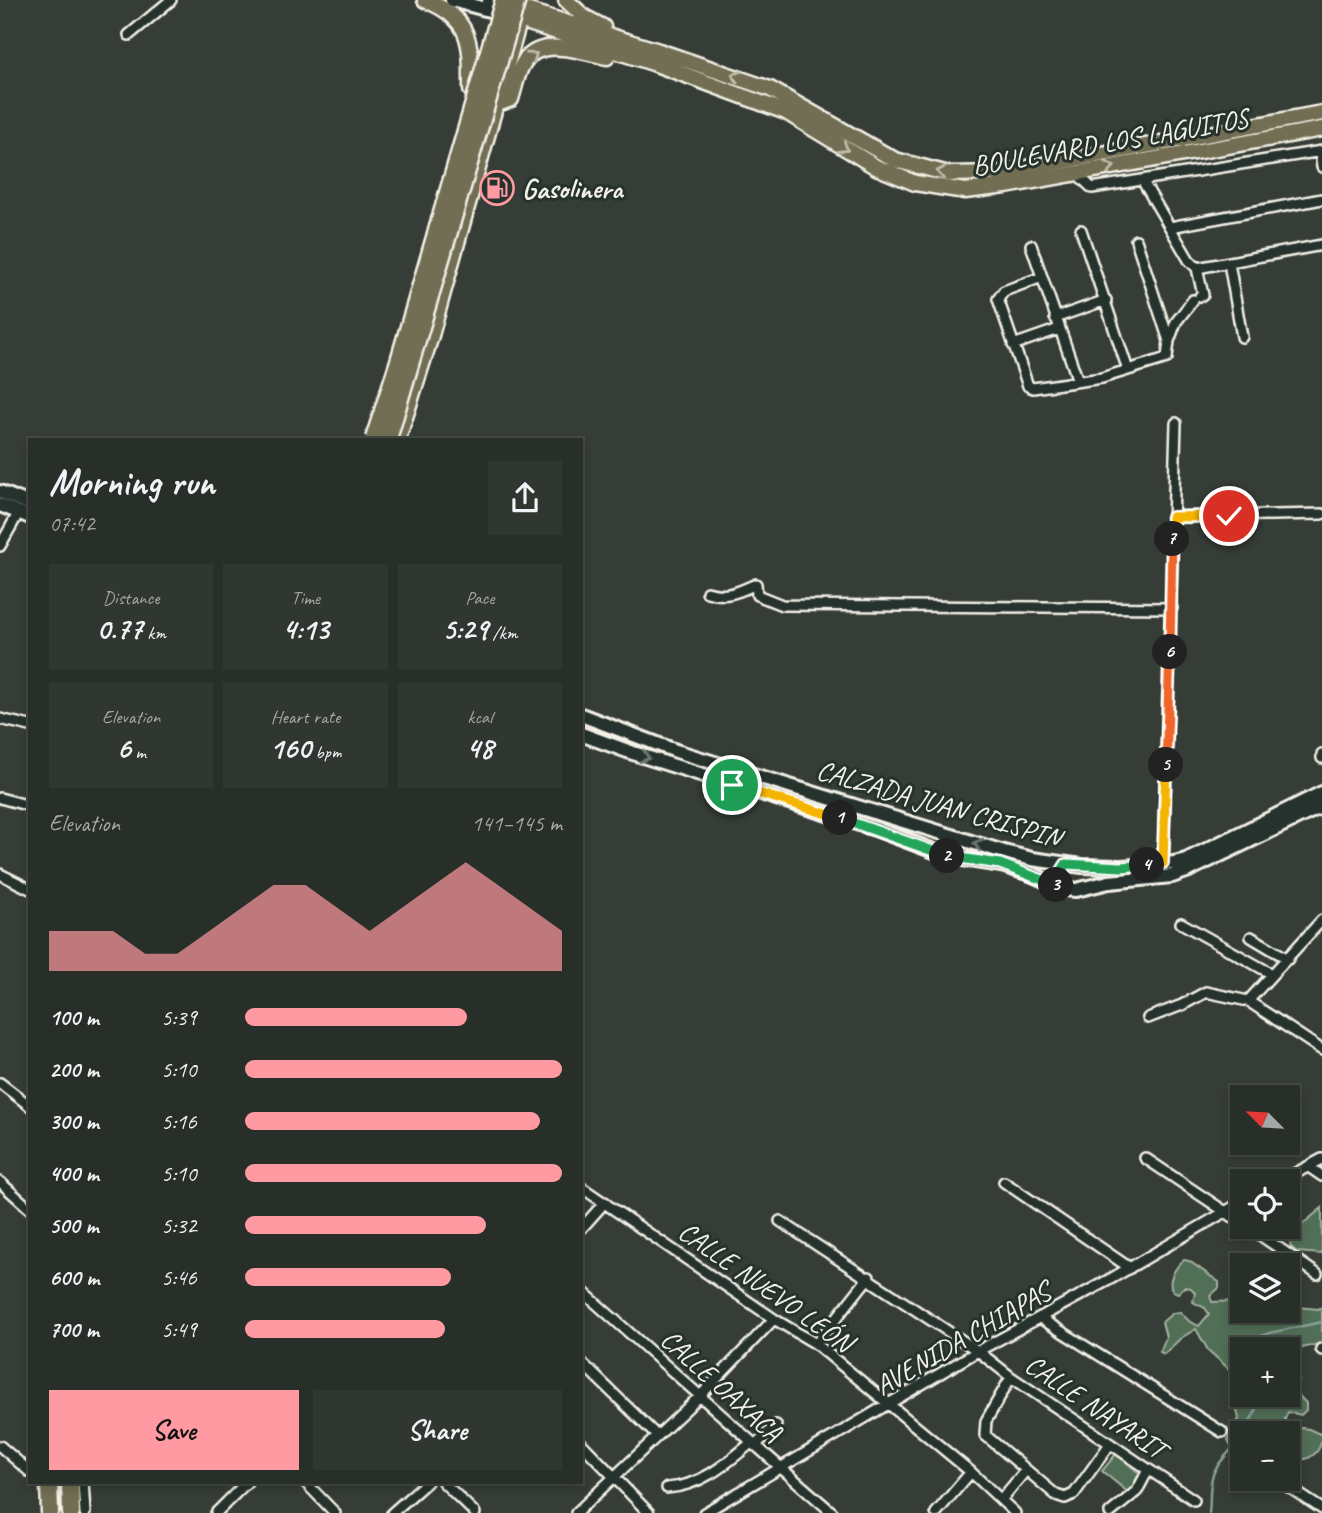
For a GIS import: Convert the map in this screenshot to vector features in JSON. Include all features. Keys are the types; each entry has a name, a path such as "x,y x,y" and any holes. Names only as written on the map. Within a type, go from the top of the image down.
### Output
{"highway":[{"path":"369,437 399,361 496,3"},
{"path":"388,438 521,7"},
{"path":"47,1484 50,1513"},
{"path":"71,1484 80,1511"}],"main road":[{"path":"425,0 436,4 455,18 467,34 470,46 471,89"},
{"path":"369,437 496,3 452,0"},
{"path":"495,105 511,99 524,60 542,49 558,47 646,65 656,57 584,17 566,0"},
{"name":"BOULEVARD LOS LAGUITOS","path":"496,3 521,7 656,57 786,112 876,167 915,184 965,191 1076,173 1322,113"},
{"path":"398,438 521,7"},
{"name":"BOULEVARD LOS LAGUITOS","path":"656,57 770,89 895,160 949,174 1000,173 1322,129"},
{"path":"0,492 28,503"},
{"path":"0,505 24,514"},
{"name":"CALZADA JUAN CRISPIN","path":"583,716 676,751 1004,852 1082,866 1121,867 1186,860 1322,793"},
{"name":"CALZADA JUAN CRISPIN","path":"583,735 659,762 878,830 950,858 1000,864 1076,890 1109,882 1172,876 1322,806"},
{"path":"1061,887 1059,875 1066,864"},
{"path":"1076,890 1085,879 1082,866"}],"street":[{"path":"130,35 171,0"},
{"path":"1076,173 1092,188 1321,151 1322,167"},
{"path":"1042,277 1004,290 999,295 1028,386 1033,388 1102,378 1167,358 1176,322 1198,297 1196,268 1142,180"},
{"path":"1170,227 1322,199"},
{"path":"1081,230 1128,370"},
{"path":"1136,240 1170,341"},
{"path":"1031,245 1077,381"},
{"path":"1196,268 1322,245"},
{"path":"1228,263 1242,337"},
{"path":"1055,318 1106,300"},
{"path":"1013,345 1059,329"},
{"path":"1163,863 1176,423"},
{"path":"0,546 24,514"},
{"path":"1172,517 1322,514"},
{"path":"707,592 730,595 756,584 757,595 782,605 1172,608"},
{"path":"0,719 28,726"},
{"path":"0,798 28,805"},
{"path":"0,874 28,887"},
{"path":"1248,1001 1322,920"},
{"path":"1181,923 1272,974"},
{"path":"1251,937 1288,959"},
{"path":"1148,1018 1206,992 1248,1001 1322,1050"},
{"path":"0,1083 28,1104"},
{"path":"1145,1158 1230,1215"},
{"path":"1300,1172 1322,1159"},
{"path":"1309,1167 1322,1176"},
{"path":"0,1182 28,1207"},
{"path":"1004,1182 1130,1268"},
{"name":"CALLE NUEVO LEÓN","path":"583,1188 774,1319 816,1344 971,1472 1015,1513"},
{"path":"583,1227 605,1202"},
{"name":"AVENIDA CHIAPAS","path":"708,1512 978,1351 1230,1210"},
{"name":"CALLE NAYARIT","path":"780,1222 978,1351 1011,1377 1194,1500"},
{"path":"1266,1239 1317,1274"},
{"path":"816,1344 869,1278"},
{"name":"CALLE OAXACA","path":"583,1292 833,1513"},
{"path":"1040,1318 1222,1432"},
{"path":"576,1513 701,1395 774,1319"},
{"path":"583,1364 656,1435"},
{"path":"1011,1377 986,1420 984,1430 988,1439 1056,1495 1070,1497 1077,1491 1110,1444"},
{"path":"667,1488 681,1487 712,1474 776,1425"},
{"path":"583,1445 649,1513"},
{"path":"0,1446 28,1470"},
{"path":"1001,1500 1026,1470"},
{"path":"1110,1513 1137,1491 1148,1470"},
{"path":"936,1513 971,1472"},
{"path":"80,1511 83,1484"},
{"path":"216,1513 245,1484"},
{"path":"307,1484 335,1513"},
{"path":"392,1513 425,1484"},
{"path":"445,1484 475,1513"},
{"path":"1294,1491 1322,1509"}],"green space":[{"path":"1322,1208 1322,1254 1297,1252 1290,1246 1291,1239 1300,1239 1300,1226"},
{"path":"1184,1260 1189,1261 1219,1282 1219,1288 1210,1296 1212,1302 1230,1301 1230,1323 1300,1323 1300,1307 1322,1307 1322,1343 1300,1348 1300,1337 1230,1337 1230,1370 1208,1350 1196,1329 1181,1338 1164,1354 1160,1352 1166,1337 1162,1322 1173,1313 1180,1312 1190,1322 1199,1326 1209,1314 1205,1308 1193,1302 1195,1293 1191,1288 1184,1287 1178,1293 1173,1291 1170,1283"},
{"path":"1300,1397 1306,1403 1306,1410 1301,1415 1288,1412 1285,1421 1237,1421 1236,1407 1300,1407"},
{"path":"1300,1428 1322,1435 1319,1449 1300,1460"},
{"path":"1116,1454 1143,1476 1129,1493 1102,1471"}],"waterway":[{"path":"1260,1337 1322,1322"},
{"path":"1250,1421 1256,1407"},
{"path":"1209,1513 1212,1477 1230,1451"}],"place":[{"name":"Gasolinera","path":"497,188"}],"route":[{"path":"732,785 878,830 950,858 1000,864 1061,887 1059,875 1066,864 1121,867 1163,863 1172,608 1172,517 1229,516"}]}
